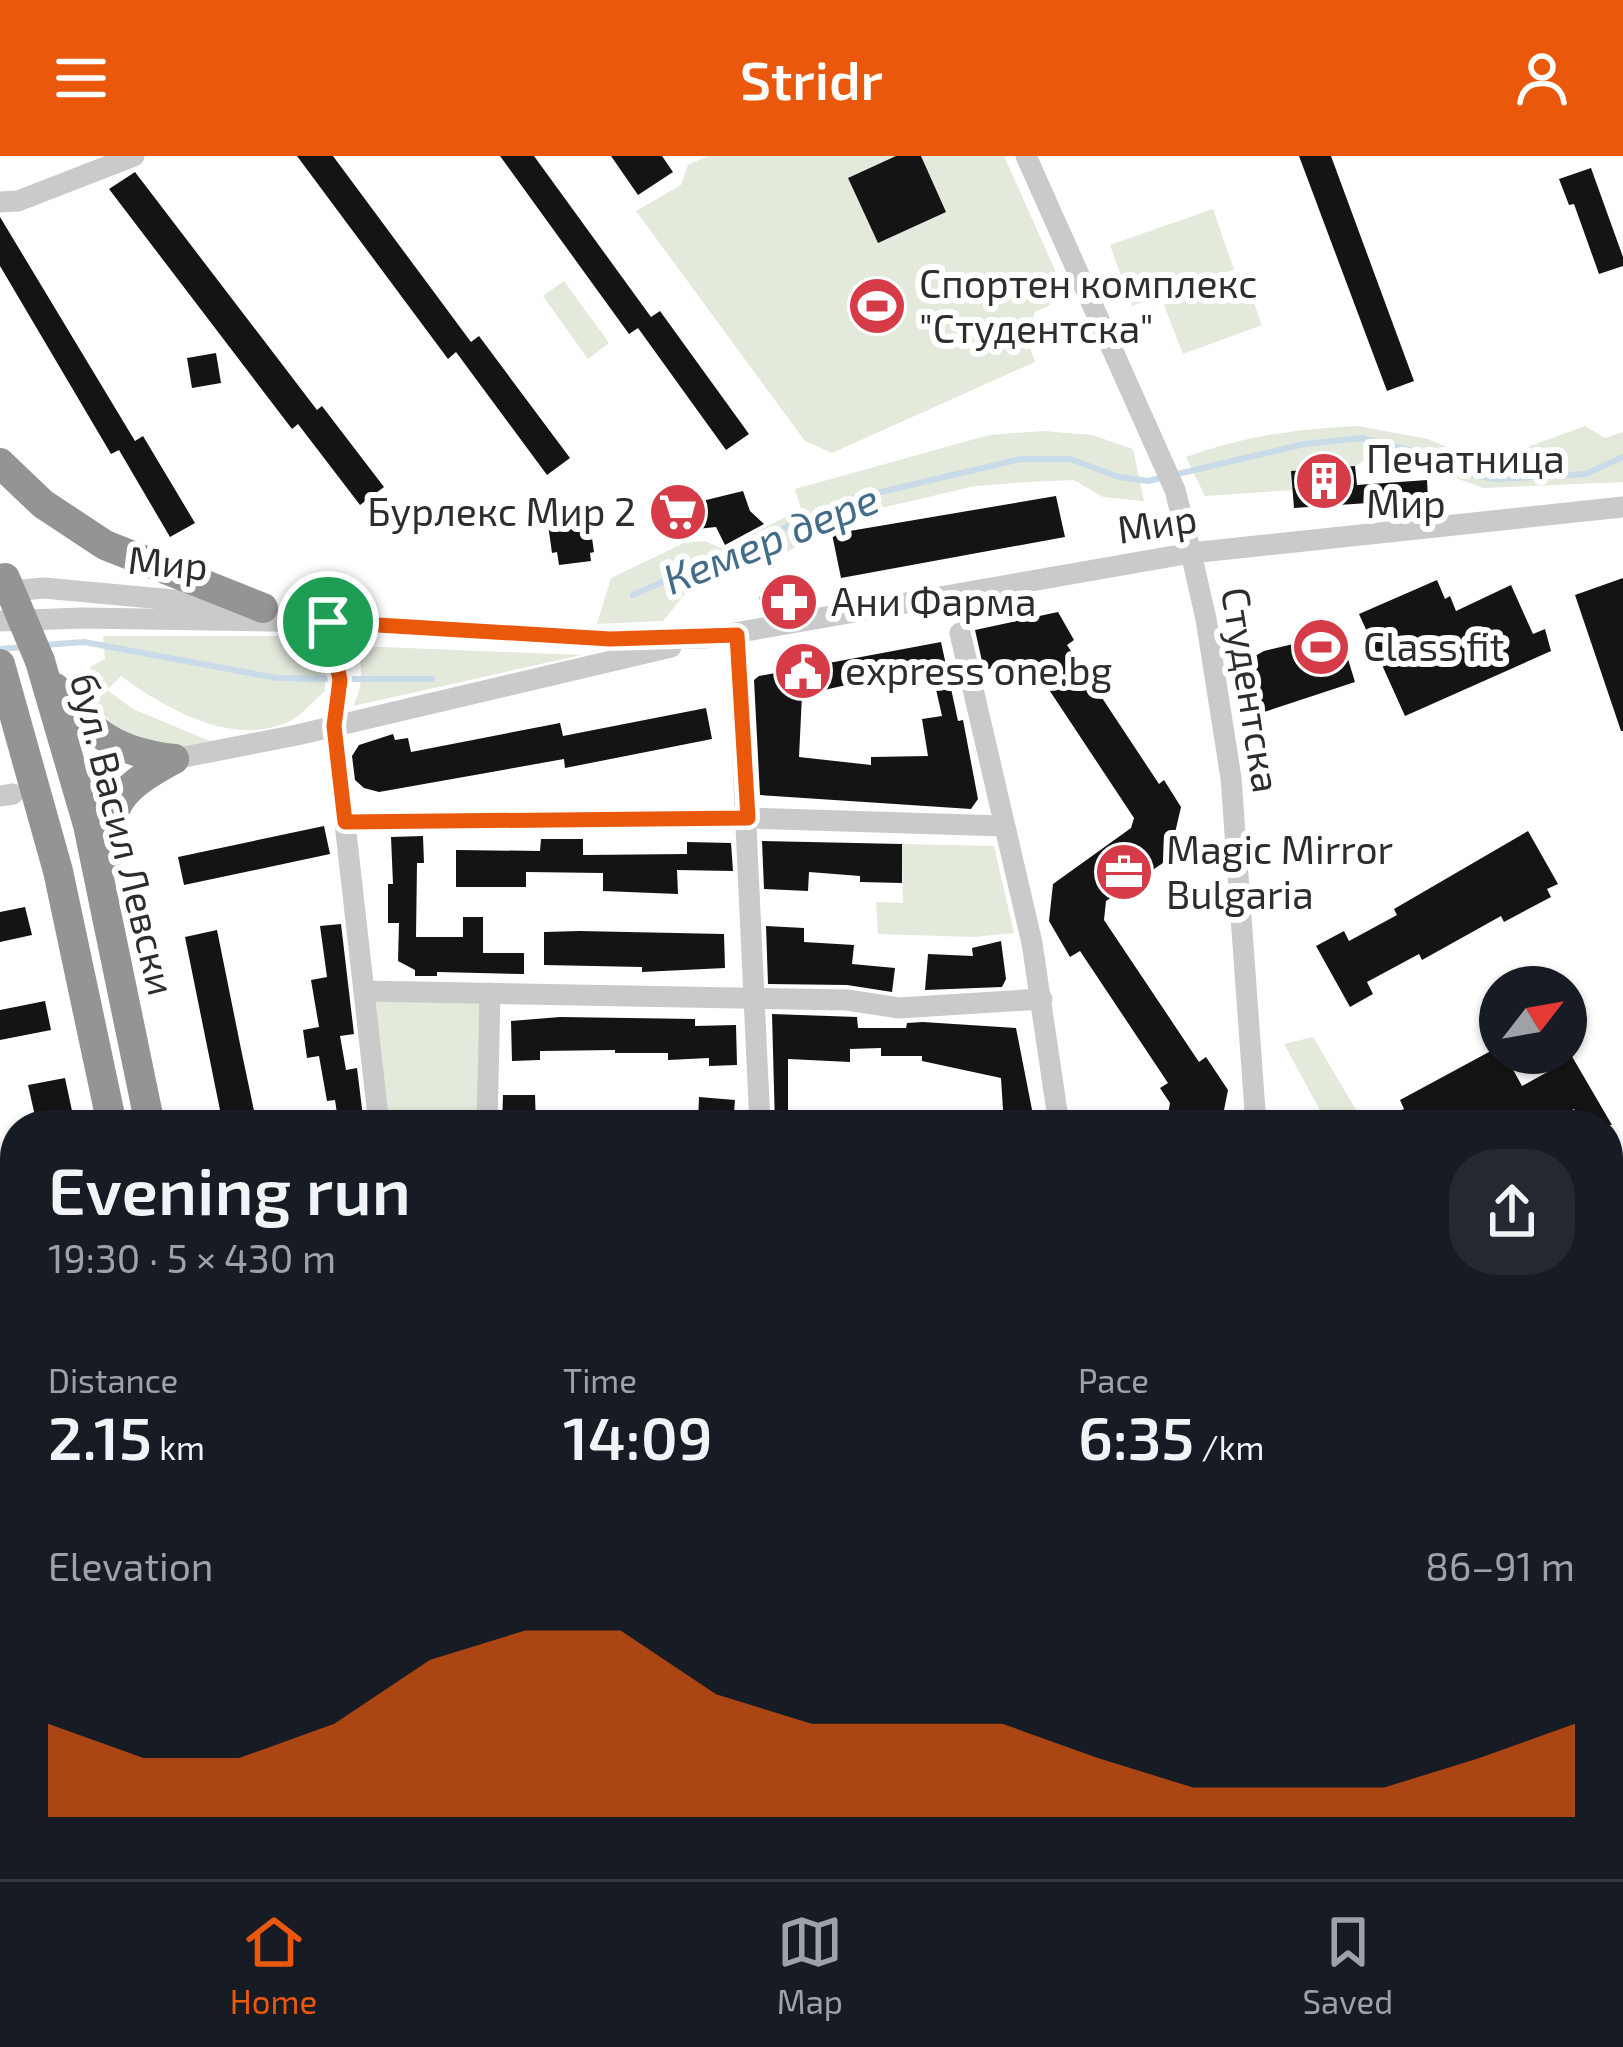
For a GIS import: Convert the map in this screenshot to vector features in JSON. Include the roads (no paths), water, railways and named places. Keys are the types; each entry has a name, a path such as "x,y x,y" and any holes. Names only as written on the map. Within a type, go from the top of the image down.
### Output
{"highway":[{"path":"0,463 44,504 105,545 263,608"},
{"name":"бул. Васил Левски","path":"2,579 43,669 84,809 147,1110"},
{"name":"бул. Васил Левски","path":"0,664 16,794 64,898 109,1110"},
{"path":"43,669 85,723 108,741 174,759"},
{"path":"105,910 107,834 117,802 132,783 174,759"}],"street":[{"path":"0,202 18,200 134,156"},
{"name":"Студентска","path":"1026,156 1175,490 1191,553 1232,778 1255,1110"},
{"name":"Мир","path":"0,621 328,622 610,639 706,638 1191,553 1623,506"},
{"name":"Мир","path":"2,579 44,588 263,608 328,622"},
{"path":"328,622 337,659 334,726 378,1110"},
{"path":"960,634 1042,999 1057,1110"},
{"path":"737,635 759,1110"},
{"name":"Мир","path":"174,759 706,638"},
{"path":"345,822 748,818 1004,826"},
{"path":"364,991 873,1001 899,1008 1042,999"},
{"path":"487,1110 490,993"}],"waterway":[{"name":"Кемер дере","path":"633,595 847,500 1021,459 1070,459 1119,477 1148,481 1304,444 1362,438 1437,457 1471,475 1497,479 1586,474 1623,457"},
{"name":"Кемер дере","path":"44,645 84,642 277,678 333,679"},
{"name":"Кемер дере","path":"0,649 24,647"},
{"name":"Кемер дере","path":"346,679 432,679"}],"place":[{"name":"Спортен комплекс \"Студентска\"","path":"877,306"},
{"name":"Печатница Мир","path":"1324,481"},
{"name":"Бурлекс Мир 2","path":"678,512"},
{"name":"Ани Фарма","path":"789,602"},
{"name":"Class fit","path":"1321,647"},
{"name":"express one.bg","path":"803,671"},
{"name":"Magic Mirror Bulgaria","path":"1124,872"}]}
